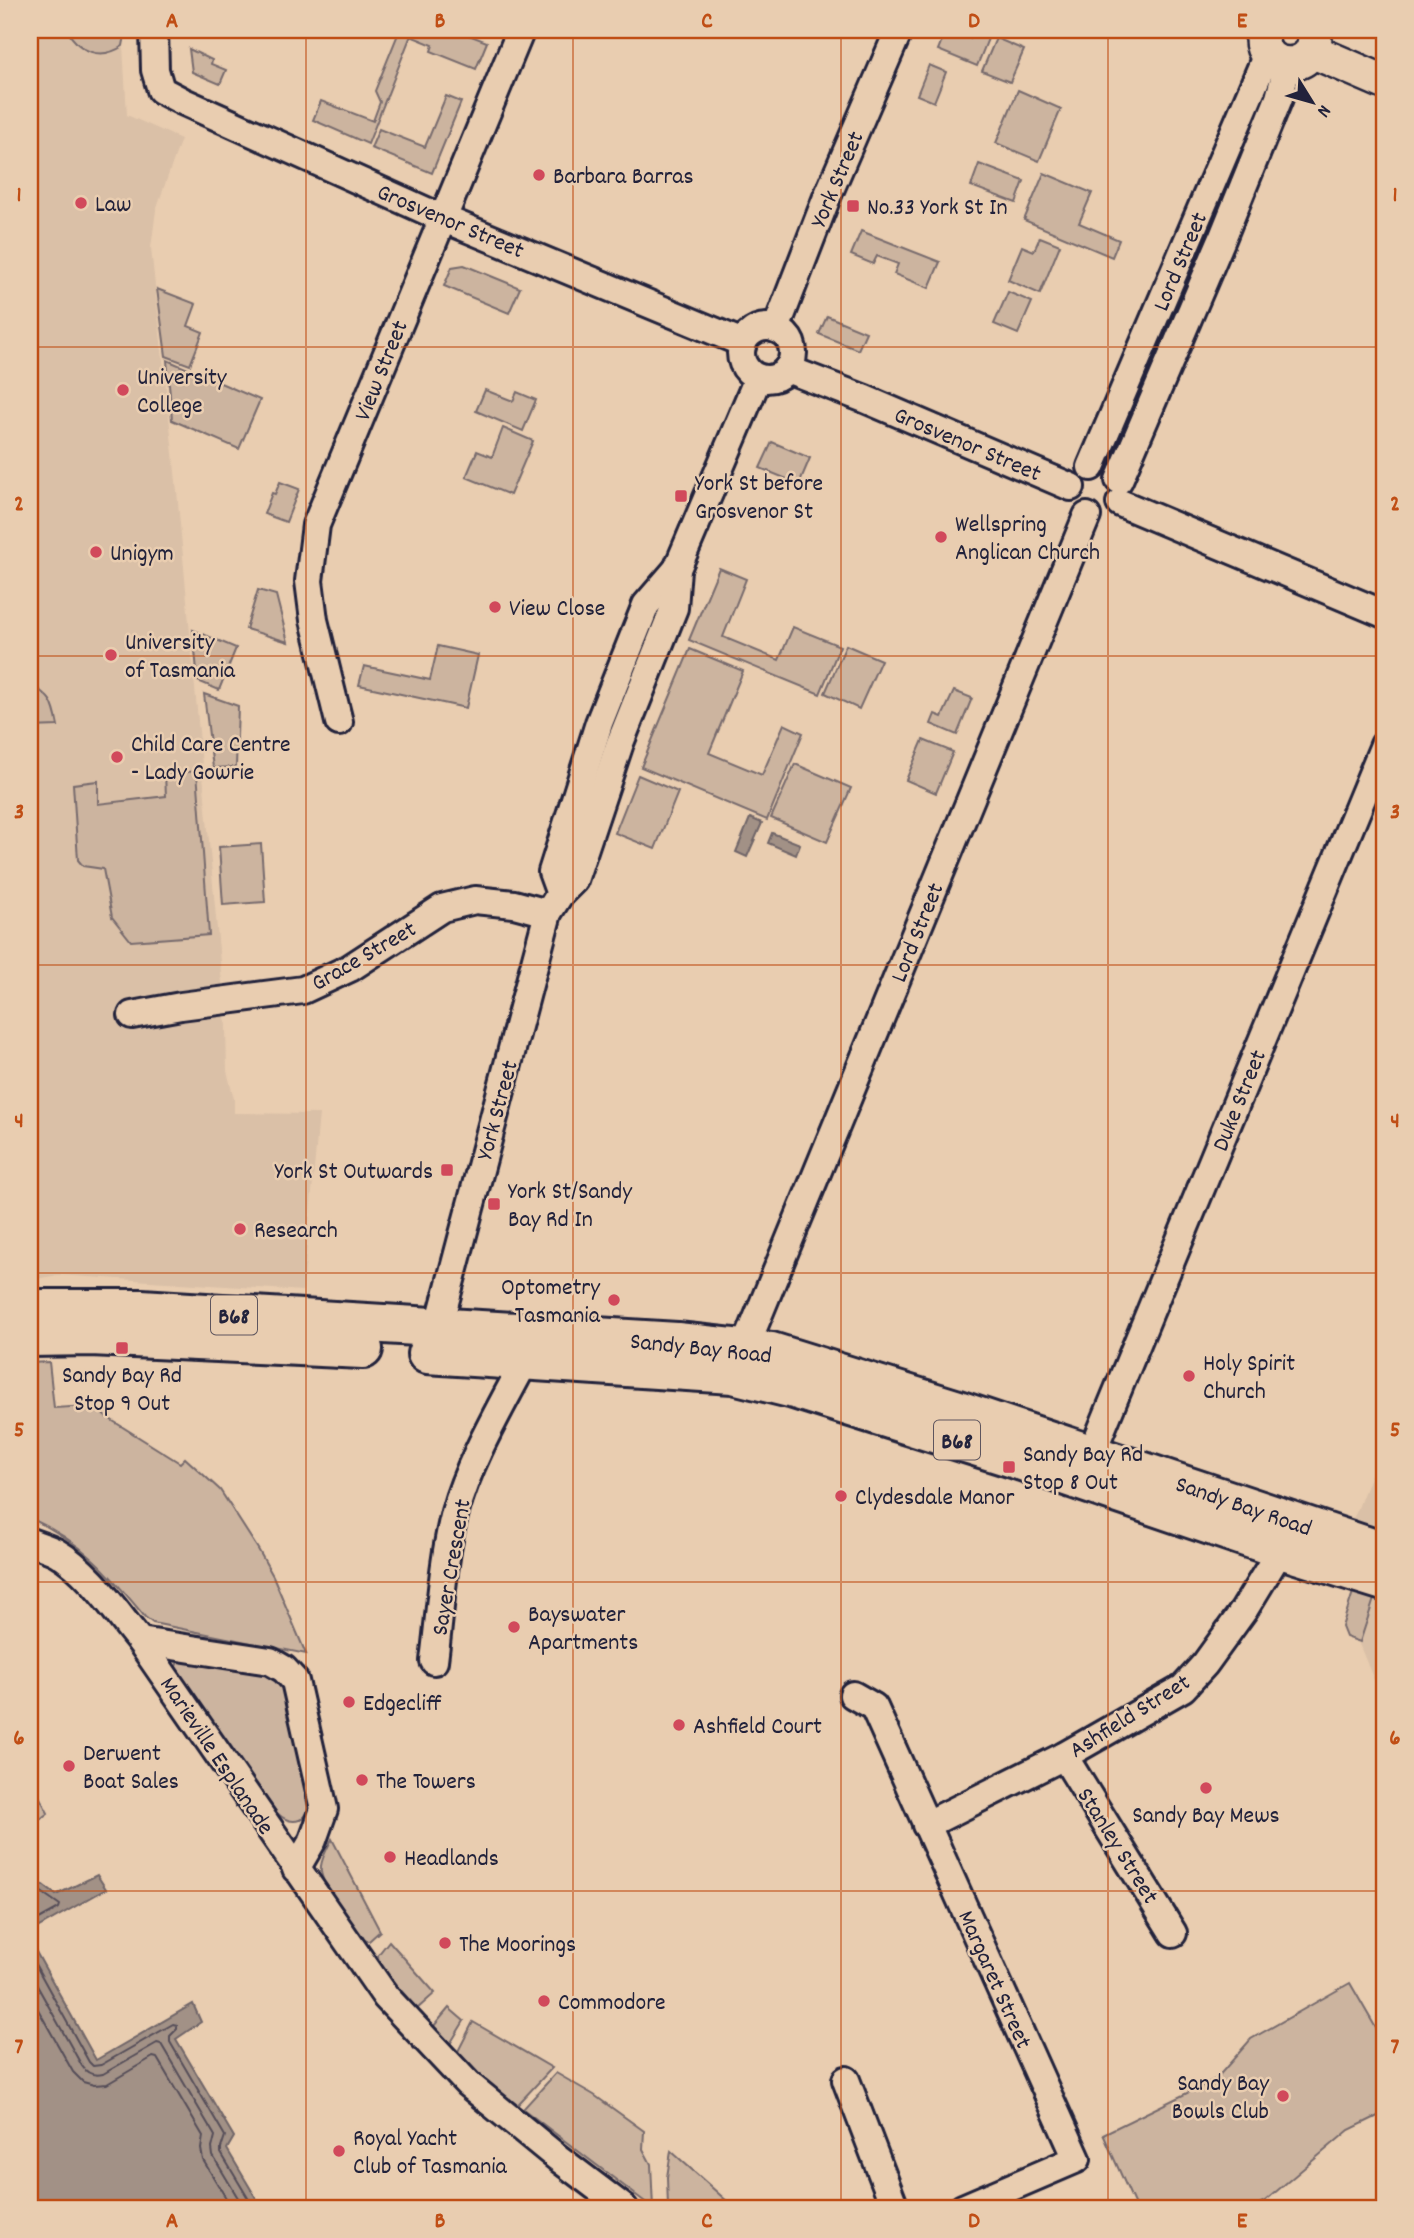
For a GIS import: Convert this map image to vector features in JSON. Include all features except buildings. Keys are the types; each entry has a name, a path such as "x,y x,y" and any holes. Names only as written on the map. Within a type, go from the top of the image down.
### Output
{"main road":[{"name":"Sandy Bay Road","path":"30,1309 141,1309 436,1342 525,1361 739,1361"},
{"name":"Sandy Bay Road","path":"30,1337 91,1336 356,1348 436,1342 677,1342 739,1361 794,1388 1086,1468 1342,1553 1384,1581"},
{"name":"Sandy Bay Road","path":"1342,1553 1384,1552"}],"street":[{"name":"Grosvenor Street","path":"154,30 155,70 162,90 182,101 442,218 743,344"},
{"name":"View Street","path":"339,722 314,620 309,581 316,525 521,30"},
{"name":"York Street","path":"776,329 827,197 899,30"},
{"path":"1289,46 1384,82"},
{"name":"Lord Street","path":"1091,467 1194,227 1289,46"},
{"name":"Lord Street","path":"1119,491 1279,98 1289,46"},
{"path":"1194,227 1222,239"},
{"path":"1170,281 1199,293"},
{"path":"760,328 776,329 783,333 792,346 791,362 787,369 774,378 758,378 745,368 741,352 743,344 747,337 760,328"},
{"name":"Grosvenor Street","path":"787,369 877,404 1071,487"},
{"name":"York Street","path":"436,1342 554,903 552,872 599,723 646,605 677,569 758,378"},
{"path":"1119,491 1116,510 1103,517 1087,516 1076,508 1071,495 1071,487 1078,475 1091,467 1107,469 1119,491 1384,614"},
{"name":"Lord Street","path":"739,1361 1087,516"},
{"name":"Duke Street","path":"1086,1468 1384,745"},
{"name":"Grace Street","path":"132,1015 303,990 351,968 442,908 475,900 514,904 554,903"},
{"name":"Sayer Crescent","path":"434,1661 444,1573 455,1512 473,1466 525,1361"},
{"name":"Ashfield Street","path":"926,1825 1064,1756 1183,1688 1205,1664 1244,1610 1286,1536"},
{"name":"Marieville Esplanade","path":"30,1542 56,1552 70,1563 95,1586 140,1641 386,1997 468,2084 624,2208"},
{"name":"Marieville Esplanade","path":"140,1641 270,1661 284,1669 295,1681 324,1809 313,1840 296,1869"},
{"name":"Margaret Street","path":"853,1695 874,1707 1077,2159 963,2208"},
{"name":"Stanley Street","path":"1064,1756 1173,1933"},
{"path":"846,2080 895,2208"}],"shaded area":[{"name":"University of Tasmania","path":"30,30 126,30 123,46 127,115 181,139 156,210 151,248 177,491 226,1027 227,1071 234,1099 234,1113 319,1114 303,1291 58,1275 30,1280"},
{"path":"67,30 126,30 123,46 114,51 98,53 84,49"},
{"path":"388,30 413,30 368,144 313,120 321,101 373,121 380,102 375,91 398,34"},
{"path":"416,30 456,30 487,42 476,69 431,51 433,45 413,37"},
{"path":"946,30 970,38 974,30 989,36 977,66 938,50"},
{"path":"996,38 1024,50 1010,82 982,71"},
{"path":"189,49 212,60 211,64 226,70 220,84 192,72"},
{"path":"929,65 946,72 934,102 917,95"},
{"path":"1018,90 1061,109 1039,161 996,143"},
{"path":"446,96 461,102 432,173 371,148 379,129 425,147"},
{"path":"979,164 1024,181 1016,203 971,186"},
{"path":"1044,173 1092,193 1079,223 1119,240 1112,257 1024,220"},
{"path":"861,231 940,262 929,288 894,274 898,264 877,256 873,264 851,255"},
{"path":"1040,237 1060,245 1040,294 1008,280 1022,246 1034,251"},
{"path":"464,265 520,288 509,313 444,286 452,267"},
{"path":"157,289 196,304 188,326 203,332 190,365 166,356"},
{"path":"1008,292 1032,302 1018,334 994,324"},
{"path":"827,316 866,332 858,350 819,334"},
{"path":"167,360 260,400 239,449 172,420"},
{"path":"485,390 513,401 517,392 536,400 523,431 476,411"},
{"path":"503,428 533,441 510,495 466,477 477,451 492,457"},
{"path":"772,442 810,458 799,484 760,468"},
{"path":"280,482 299,489 286,522 264,514 272,493 275,494"},
{"path":"719,568 746,579 723,637 779,660 793,627 840,646 820,694 689,640"},
{"path":"258,590 276,595 288,642 246,629"},
{"path":"193,630 236,648 219,690 198,681"},
{"path":"846,645 881,660 859,709 825,693"},
{"path":"438,646 478,655 466,708 359,685 364,666 430,680"},
{"path":"690,649 743,671 709,753 762,775 784,724 803,733 767,820 641,767"},
{"path":"30,683 50,700 58,726 30,727"},
{"path":"954,691 972,698 957,735 931,724 935,714 942,717"},
{"path":"204,694 238,706 236,767 213,768"},
{"path":"923,740 953,752 936,793 906,780"},
{"path":"795,764 851,788 827,842 771,818"},
{"path":"197,771 209,935 131,941 112,917 103,869 83,866 78,860 73,784 98,781 98,804 166,796 165,774"},
{"path":"638,775 678,792 655,849 615,833"},
{"path":"261,844 265,902 223,905 219,847"},
{"path":"49,1362 54,1408 89,1406 180,1463 185,1458 220,1490 273,1576 306,1654 153,1623 107,1572 80,1548 30,1518 30,1363"},
{"path":"1384,1441 1384,1704 1359,1644 1375,1596 1342,1538 1356,1513"},
{"path":"1353,1592 1374,1599 1360,1642 1346,1637 1342,1627"},
{"path":"179,1660 269,1674 283,1685 310,1798 310,1806 304,1817 295,1821 283,1818 277,1813 177,1673"},
{"path":"30,1779 48,1813 30,1827"},
{"path":"332,1839 380,1931 369,1941 361,1940 324,1883 321,1866"},
{"path":"389,1941 435,1993 417,2009 379,1965 378,1955"},
{"name":"Sandy Bay Bowls Club","path":"1350,1983 1384,2042 1384,2113 1349,2130 1265,2201 1251,2208 1136,2208 1103,2134 1216,2079 1251,2039"},
{"path":"449,2008 464,2021 450,2044 433,2027"},
{"path":"473,2022 552,2068 507,2116 451,2065"},
{"path":"556,2073 594,2095 644,2131 643,2149 651,2164 653,2208 523,2109"},
{"path":"671,2151 733,2208 668,2208 667,2177"}],"water":[{"path":"750,818 762,823 747,857 736,852"},
{"path":"772,833 800,844 796,855 768,843"},
{"path":"30,1875 56,1895 97,1875 106,1889 30,1932"},
{"path":"30,1941 96,2060 193,2004 201,2022 176,2039 234,2137 227,2149 262,2208 30,2208"}],"place":[{"name":"Barbara Barras","path":"539,175"},
{"name":"Law","path":"81,203"},
{"name":"No.33 York St In","path":"853,206"},
{"name":"University College","path":"123,390"},
{"name":"York St before Grosvenor St","path":"681,496"},
{"name":"Wellspring Anglican Church","path":"941,537"},
{"name":"Unigym","path":"96,552"},
{"name":"View Close","path":"495,607"},
{"name":"University of Tasmania","path":"111,655"},
{"name":"Child Care Centre - Lady Gowrie","path":"117,757"},
{"name":"York St Outwards","path":"447,1170"},
{"name":"York St/Sandy Bay Rd In","path":"494,1204"},
{"name":"Research","path":"240,1229"},
{"name":"Optometry Tasmania","path":"614,1300"},
{"name":"Sandy Bay Rd Stop 9 Out","path":"122,1348"},
{"name":"Holy Spirit Church","path":"1189,1376"},
{"name":"Sandy Bay Rd Stop 8 Out","path":"1009,1467"},
{"name":"Clydesdale Manor","path":"841,1496"},
{"name":"Bayswater Apartments","path":"514,1627"},
{"name":"Edgecliff","path":"349,1702"},
{"name":"Ashfield Court","path":"679,1725"},
{"name":"Derwent Boat Sales","path":"69,1766"},
{"name":"The Towers","path":"362,1780"},
{"name":"Sandy Bay Mews","path":"1206,1788"},
{"name":"Headlands","path":"390,1857"},
{"name":"The Moorings","path":"445,1943"},
{"name":"Commodore","path":"544,2001"},
{"name":"Sandy Bay Bowls Club","path":"1283,2096"},
{"name":"Royal Yacht Club of Tasmania","path":"339,2151"}]}
